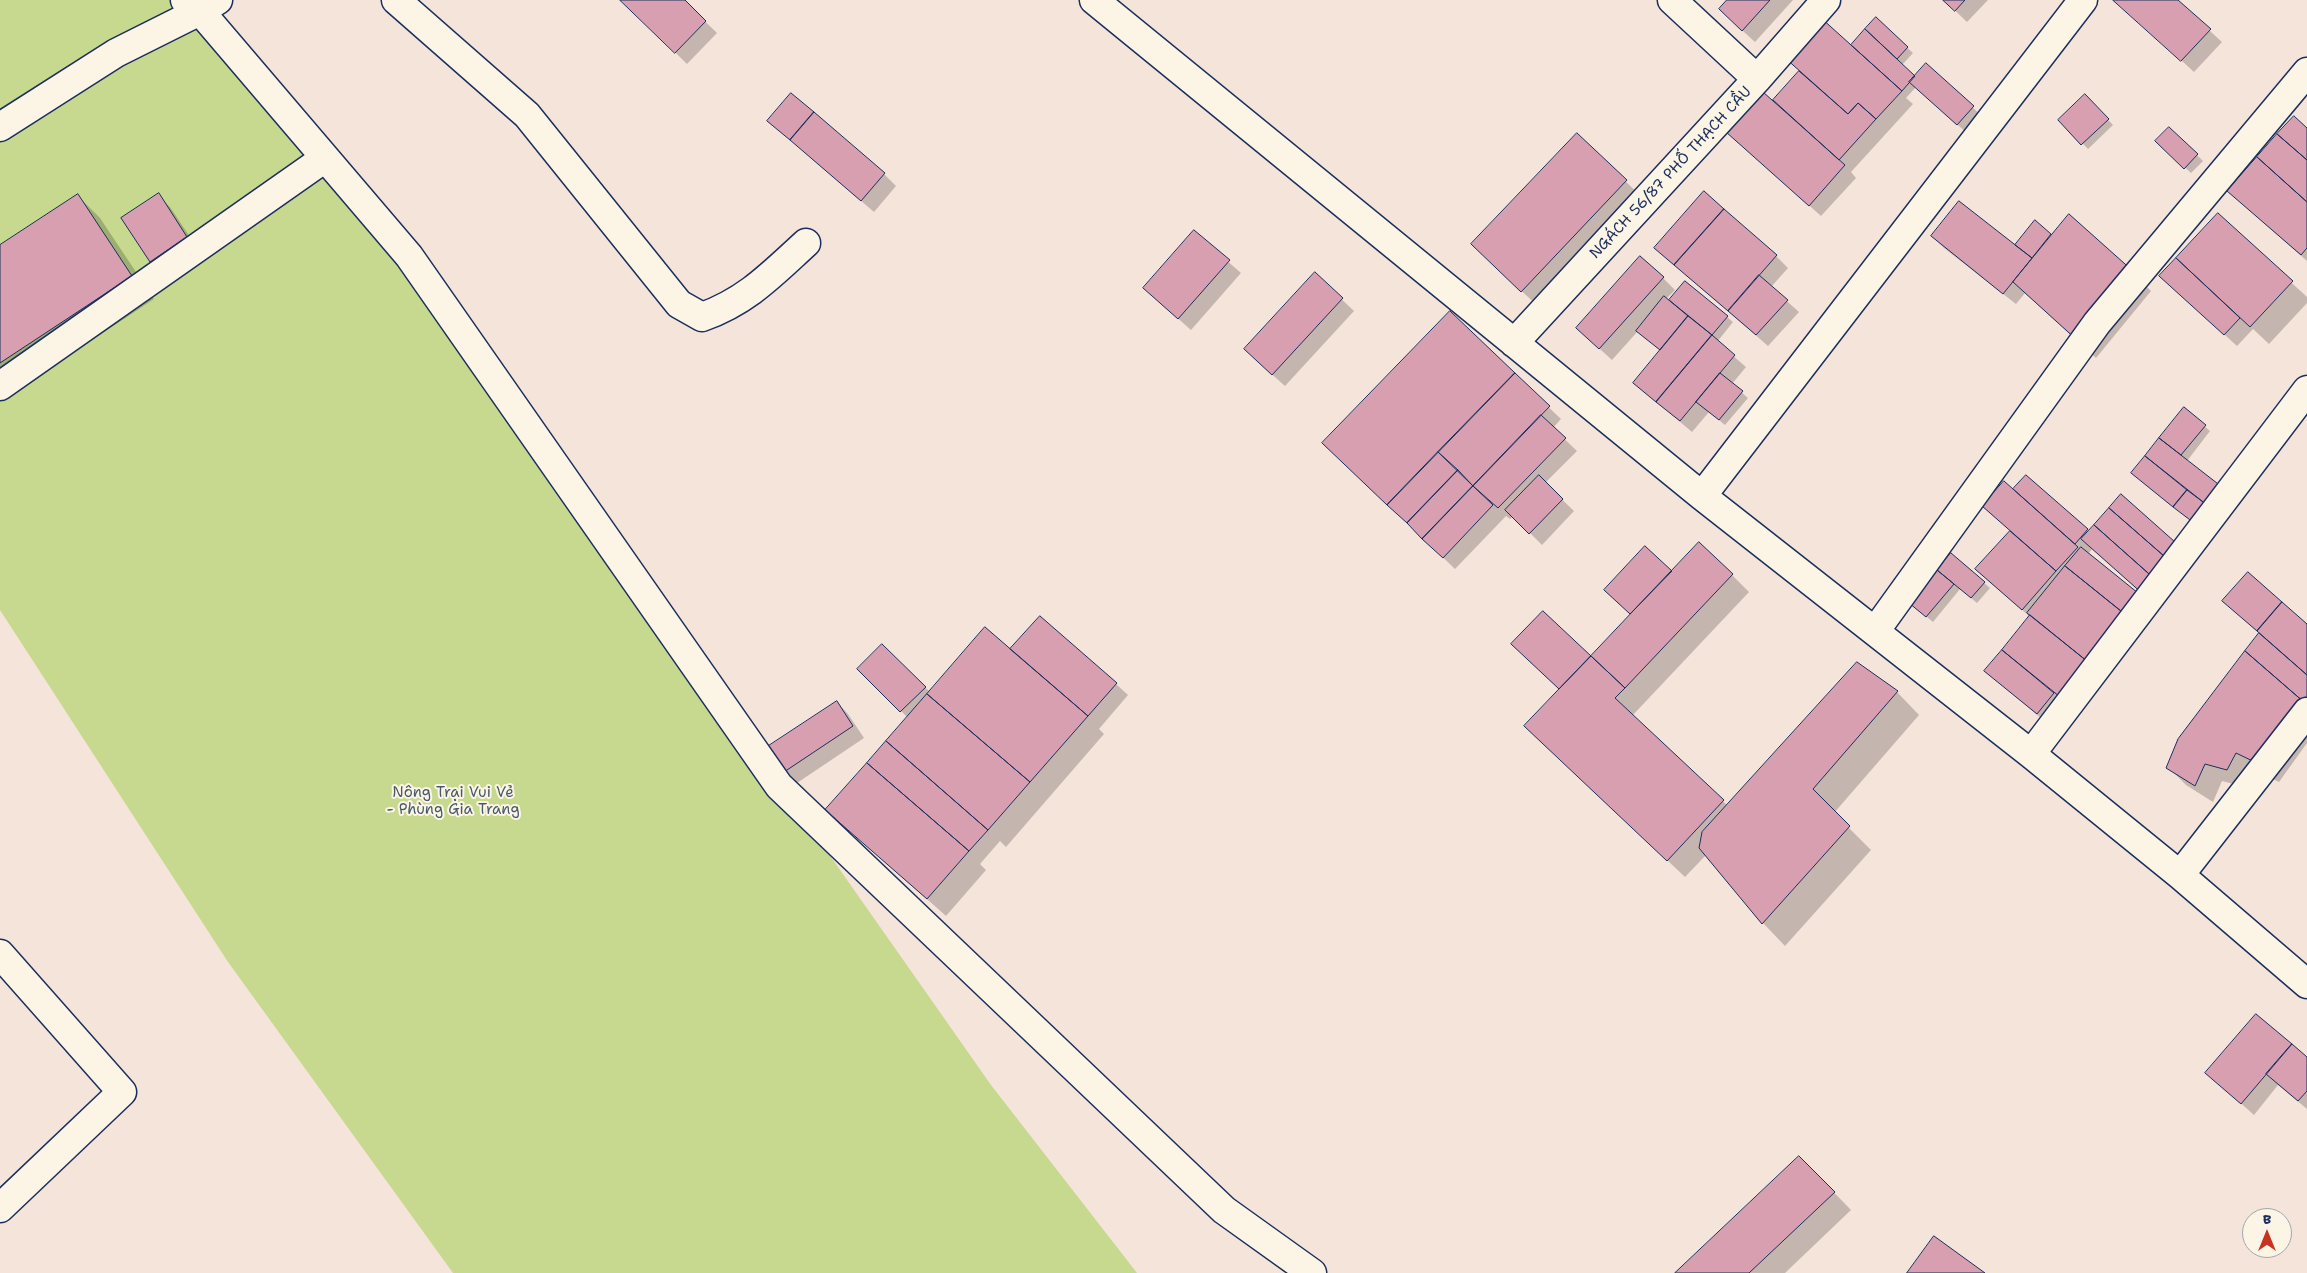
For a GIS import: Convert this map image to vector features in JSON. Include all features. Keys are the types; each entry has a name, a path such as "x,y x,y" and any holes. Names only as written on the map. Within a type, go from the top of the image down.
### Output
{"street":[{"path":"396,0 527,115 680,304 702,317 722,310 754,290 806,243"},
{"path":"1094,0 1702,496 1876,630 2031,754 2180,876 2307,984"},
{"path":"1672,0 1756,79"},
{"path":"1702,496 2082,0"},
{"path":"0,127 116,53 201,4 325,158 409,256 779,786 1224,1210 1312,1273"},
{"name":"NGÁCH 56/87 PHỐ THẠCH CẦU","path":"1514,344 1756,79 1815,4"},
{"path":"1876,630 2097,322 2307,72"},
{"path":"0,386 325,158"},
{"path":"2031,754 2307,390"},
{"path":"2180,876 2307,712"},
{"path":"0,954 122,1092 0,1208"}],"green space":[{"name":"Nông Trại Vui Vẻ - Phùng Gia Trang","path":"0,0 185,0 409,256 991,1085 1137,1273 453,1273 228,962 0,610"}],"building":[{"path":"620,0 685,0 706,21 675,53"},
{"path":"1727,0 1770,0 1742,31 1719,9"},
{"path":"1943,0 1965,0 1955,11"},
{"path":"2113,0 2178,0 2211,29 2181,61"},
{"path":"1820,17 1902,91 1876,119 1858,103 1848,114 1784,57"},
{"path":"1876,17 1908,47 1897,59 1865,29"},
{"path":"1865,29 1915,76 1902,91 1851,45"},
{"path":"1926,63 1974,106 1957,125 1909,82"},
{"path":"1799,71 1848,114 1858,103 1876,119 1839,160 1773,100"},
{"path":"1763,92 1845,165 1809,206 1726,132"},
{"path":"791,93 814,112 790,140 767,121"},
{"path":"2085,94 2109,119 2081,145 2058,120"},
{"path":"814,112 885,173 861,201 790,140"},
{"path":"2294,116 2307,128 2307,160 2277,134"},
{"path":"2169,127 2198,154 2184,169 2155,141"},
{"path":"1577,133 1627,180 1521,292 1471,244"},
{"path":"2277,134 2307,160 2307,202 2257,157"},
{"path":"2257,157 2307,202 2307,248 2301,255 2227,191"},
{"path":"1704,191 1724,209 1674,265 1654,248"},
{"path":"159,193 187,237 150,262 121,218"},
{"path":"78,194 132,276 0,363 0,245"},
{"path":"1959,201 2032,258 2003,294 1931,236"},
{"path":"1724,209 1777,255 1728,311 1674,265"},
{"path":"2218,213 2293,281 2250,327 2176,258"},
{"path":"2069,214 2134,272 2078,341 2013,282"},
{"path":"2035,220 2051,234 2032,258 2015,245"},
{"path":"1194,230 1230,260 1178,319 1143,288"},
{"path":"1640,256 1664,277 1599,349 1576,328"},
{"path":"2176,258 2240,318 2224,335 2159,276"},
{"path":"1315,272 1343,298 1272,375 1244,349"},
{"path":"1759,275 1788,300 1756,335 1728,311"},
{"path":"1685,281 1728,316 1712,335 1669,300"},
{"path":"1664,296 1688,316 1660,350 1636,331"},
{"path":"1450,311 1515,373 1387,505 1322,443"},
{"path":"1688,316 1712,335 1656,402 1633,383"},
{"path":"1712,335 1735,355 1680,421 1656,402"},
{"path":"1515,373 1550,406 1473,486 1438,452"},
{"path":"1720,373 1743,391 1719,420 1696,402"},
{"path":"2184,407 2206,425 2181,455 2159,438"},
{"path":"1541,415 1566,438 1498,508 1473,486"},
{"path":"2159,438 2222,487 2207,505 2145,456"},
{"path":"1438,452 1458,470 1407,523 1387,505"},
{"path":"2145,456 2187,490 2173,507 2131,473"},
{"path":"1458,470 1473,486 1422,539 1407,523"},
{"path":"1539,475 1563,499 1529,534 1505,510"},
{"path":"2026,475 2088,529 2075,544 2013,489"},
{"path":"2004,481 2078,547 2056,571 1982,506"},
{"path":"1473,486 1493,505 1443,558 1422,539"},
{"path":"2187,490 2207,505 2198,526 2173,507"},
{"path":"2121,494 2184,550 2172,563 2109,508"},
{"path":"2109,508 2172,563 2157,581 2094,525"},
{"path":"2094,525 2157,581 2144,595 2081,539"},
{"path":"2010,531 2056,571 2022,610 1975,569"},
{"path":"1699,542 1733,574 1625,688 1591,656"},
{"path":"1645,546 1672,571 1630,614 1604,590"},
{"path":"2081,547 2143,597 2127,616 2065,566"},
{"path":"1951,553 1985,582 1971,598 1937,570"},
{"path":"2065,566 2131,619 2093,666 2027,613"},
{"path":"1937,570 1954,584 1926,617 1909,603"},
{"path":"2248,572 2282,602 2257,631 2222,601"},
{"path":"2282,602 2307,624 2307,675 2257,631"},
{"path":"1543,611 1591,656 1559,689 1511,644"},
{"path":"2030,615 2093,666 2065,701 2002,650"},
{"path":"1040,616 1117,683 1088,716 1010,649"},
{"path":"985,627 1088,716 1030,782 927,694"},
{"path":"2259,633 2307,675 2307,701 2305,703 2245,651"},
{"path":"882,644 926,687 900,712 857,669"},
{"path":"2002,650 2054,693 2037,714 1984,671"},
{"path":"2245,651 2305,703 2261,765 2236,753 2227,770 2205,764 2195,786 2166,768 2178,739"},
{"path":"1591,656 1625,688 1615,698 1724,800 1667,861 1524,726"},
{"path":"1857,662 1898,691 1813,789 1850,826 1762,924 1699,848 1702,832"},
{"path":"927,694 1030,782 988,830 886,741"},
{"path":"837,701 853,726 784,772 767,747"},
{"path":"886,741 988,830 969,851 867,763"},
{"path":"867,763 969,851 927,899 825,810"},
{"path":"2256,1014 2292,1044 2241,1104 2205,1073"},
{"path":"2292,1044 2307,1057 2307,1091 2298,1101 2266,1074"},
{"path":"1799,1156 1835,1192 1749,1273 1675,1273"},
{"path":"1934,1236 1985,1273 1907,1273"}]}
